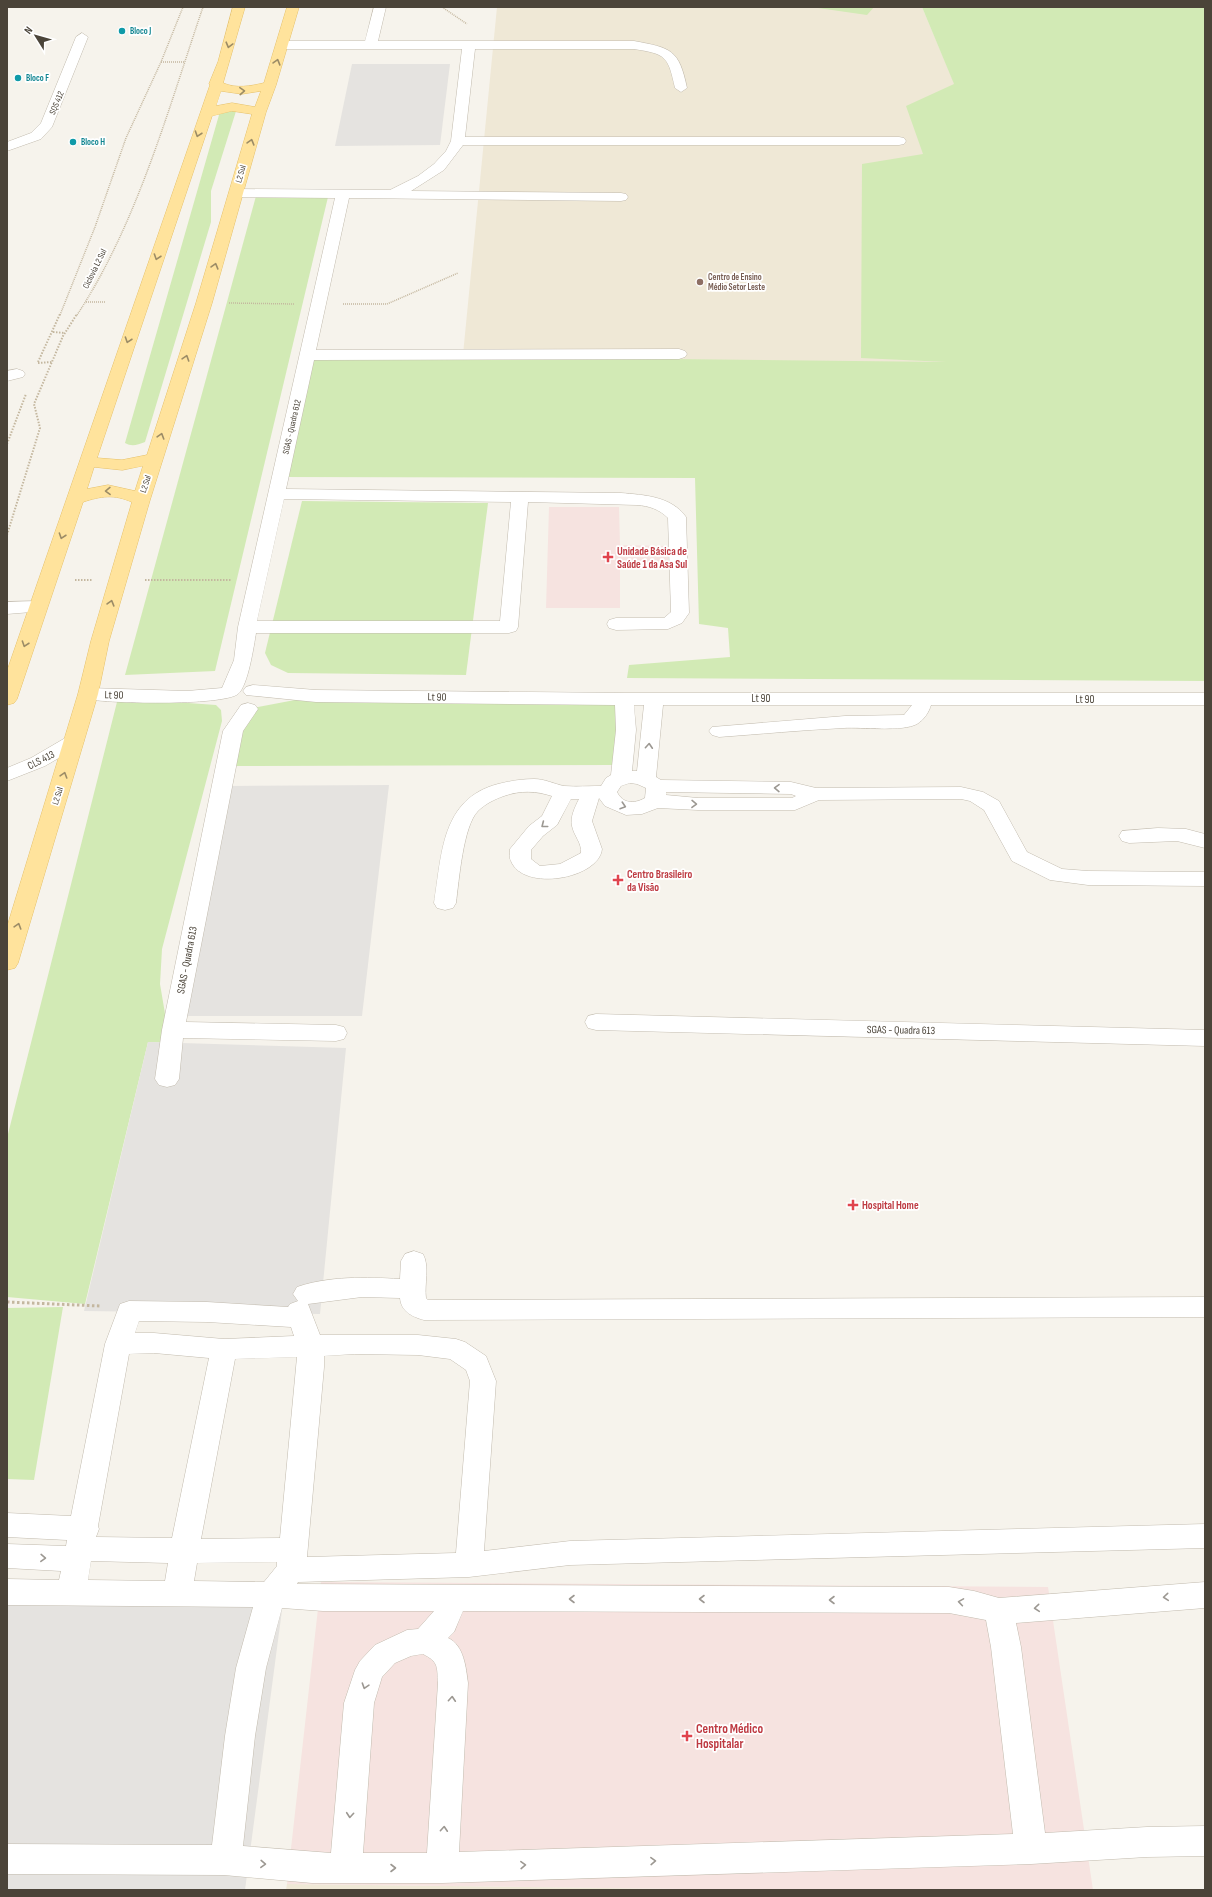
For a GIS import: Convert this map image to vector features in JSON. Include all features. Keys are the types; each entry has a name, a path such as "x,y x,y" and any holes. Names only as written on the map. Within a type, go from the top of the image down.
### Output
{"main road":[{"path":"7,699 74,499 89,461 215,84 224,62 239,7"},
{"name":"L2 Sul","path":"7,961 88,694 100,641 117,580 154,458 204,303 259,112 270,85 293,7"},
{"path":"215,84 225,90 239,92 270,85"},
{"path":"205,114 218,108 231,106 244,107 259,112"},
{"path":"89,461 106,466 120,466 154,458"},
{"path":"74,499 95,492 108,490 124,492 141,500"}],"street":[{"path":"371,44 380,7"},
{"name":"SQS 412","path":"7,147 36,136 47,124 82,37"},
{"path":"392,196 440,168 452,155 458,140 469,44"},
{"path":"282,45 634,45 654,48 665,52 673,58 677,65 681,88"},
{"path":"458,140 899,141"},
{"path":"236,193 392,196 621,197"},
{"name":"SGAS - Quadra 612","path":"239,698 247,627 343,195"},
{"path":"308,355 679,354"},
{"path":"276,494 621,498 645,500 662,505 671,510 678,517 680,613 675,620 668,623 616,624"},
{"path":"247,627 509,627 520,497"},
{"path":"7,608 38,607"},
{"name":"Lt 90","path":"88,694 239,698 316,696 1205,699"},
{"name":"SGAS - Quadra 613","path":"167,1079 173,1030 239,698"},
{"path":"564,792 550,820 536,831 520,849 521,861 533,871 539,872 566,869 580,865 588,858 591,852 591,845 583,833 582,820 606,788 626,730 624,698"},
{"path":"606,788 612,802 626,808 642,808 652,789 654,698"},
{"path":"719,731 845,722 910,720 919,711 924,699"},
{"name":"CLS 413","path":"7,775 38,762 74,741"},
{"path":"445,903 458,828 470,807 488,796 504,789 522,786 545,786 564,792 606,788 633,777 652,789 698,804 795,804 816,794 961,793 976,796 992,806 1019,856 1058,875 1088,878 1204,878"},
{"path":"1129,836 1179,834 1192,836 1205,842"},
{"name":"SGAS - Quadra 613","path":"596,1022 1205,1038"},
{"path":"173,1030 336,1033"},
{"path":"414,1261 412,1289 414,1303 424,1310 1205,1307"},
{"path":"71,1593 118,1344 129,1311 207,1312 298,1307 362,1287 412,1289"},
{"path":"224,1860 229,1837 240,1736 251,1668 271,1595 292,1560 311,1367 310,1346 298,1307"},
{"path":"118,1344 154,1343 224,1349 410,1345 456,1349 477,1364 483,1381 469,1565"},
{"path":"178,1594 184,1551 224,1349"},
{"path":"7,1525 81,1545"},
{"path":"7,1556 81,1545 184,1551 292,1560 469,1565 570,1553 1205,1536"},
{"path":"7,1592 271,1595 323,1598 949,1600 974,1604 999,1611 1205,1595"},
{"path":"425,1641 444,1623 454,1598"},
{"path":"999,1611 1006,1646 1031,1849"},
{"path":"346,1868 360,1703 370,1670 386,1654 407,1643 425,1641 444,1650 451,1663 453,1683 442,1868"},
{"path":"7,1858 224,1860 312,1868 442,1868 1031,1849 1147,1842 1205,1841"}],"path":[{"path":"35,370 53,332 95,227 126,138 161,62 183,7"},
{"name":"Ciclovia L2 Sul","path":"7,535 40,428 34,404 65,333 94,289 145,180 203,7"},
{"path":"161,62 184,62"},
{"path":"86,302 104,302"},
{"path":"53,332 65,333"},
{"path":"7,444 28,390"},
{"path":"46,581 258,580"},
{"path":"7,1302 105,1307"}],"shaded area":[{"name":"Centro de Ensino Médio Setor Leste","path":"497,7 922,7 997,185 958,379 461,375"},
{"path":"352,64 450,64 440,145 335,146"},
{"name":"Unidade Básica de Saúde 1 da Asa Sul","path":"549,507 619,507 620,545 668,546 668,569 620,569 620,608 546,608"},
{"path":"389,785 362,1016 185,1016 231,786"},
{"path":"148,1042 346,1048 320,1314 84,1311"},
{"name":"Centro Médico Hospitalar","path":"321,1582 1048,1587 1093,1890 760,1890 287,1884"},
{"path":"7,1584 284,1595 245,1890 7,1890"},
{"path":"287,1884 760,1890 286,1890"}],"green space":[{"path":"811,7 874,7 867,15"},
{"path":"922,7 1205,7 1205,681 627,678 629,665 730,657 728,628 699,624 695,478 280,477 308,355 946,362 861,358 862,164 923,154 906,106 954,84"},
{"path":"221,108 237,108 211,191 211,222 145,442 137,445 130,445 125,443"},
{"path":"256,196 328,197 215,671 125,675"},
{"path":"302,501 488,503 466,675 288,673 271,665 265,653"},
{"path":"316,696 624,699 613,765 226,766 248,709"},
{"path":"118,698 216,705 221,710 222,721 162,949 160,984 170,1043 148,1042 85,1304 7,1297 7,1138"},
{"path":"63,1307 34,1480 7,1479 7,1308"}],"place":[{"name":"Bloco J","path":"122,31"},
{"name":"Bloco F","path":"18,78"},
{"name":"Bloco H","path":"73,142"},
{"name":"Centro de Ensino Médio Setor Leste","path":"700,282"},
{"name":"Unidade Básica de Saúde 1 da Asa Sul","path":"608,557"},
{"name":"Centro Brasileiro da Visão","path":"618,880"},
{"name":"Hospital Home","path":"853,1205"},
{"name":"Centro Médico Hospitalar","path":"687,1736"}]}
